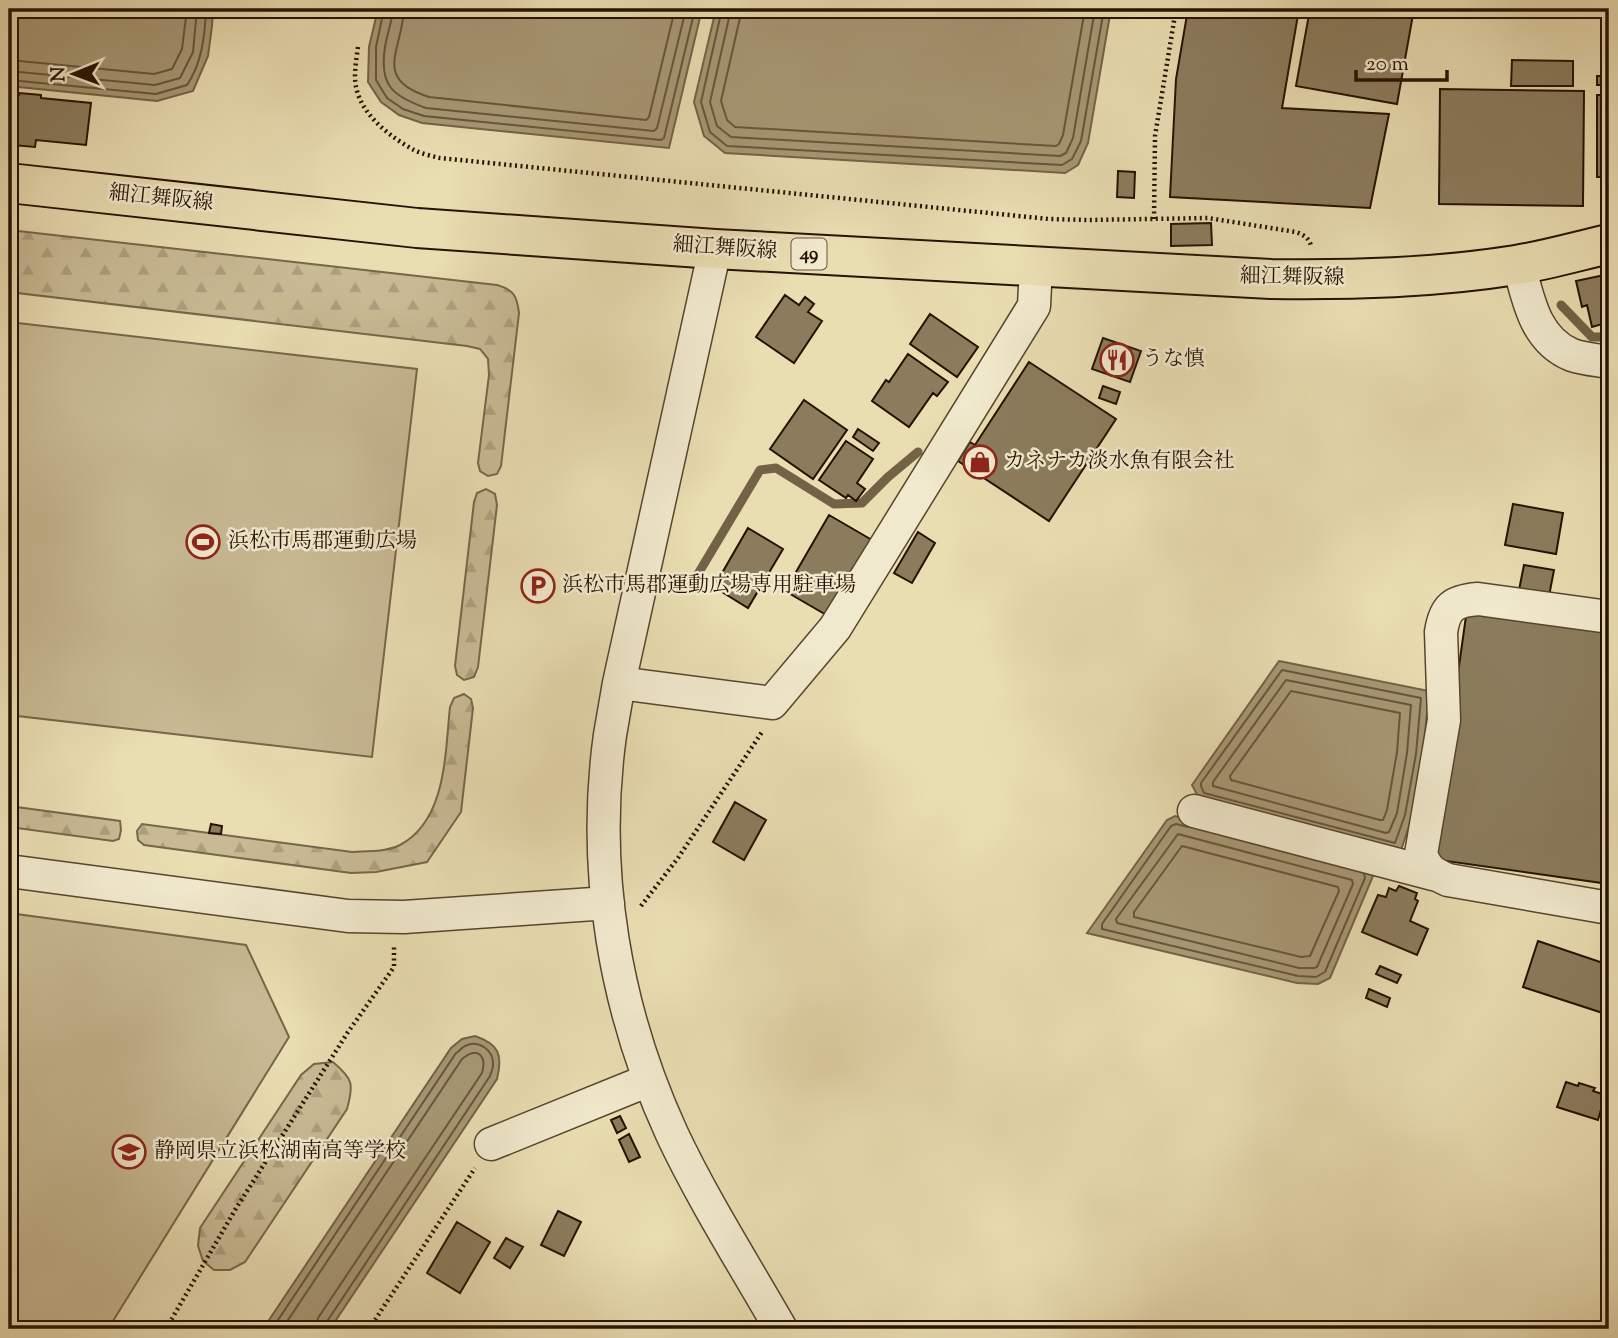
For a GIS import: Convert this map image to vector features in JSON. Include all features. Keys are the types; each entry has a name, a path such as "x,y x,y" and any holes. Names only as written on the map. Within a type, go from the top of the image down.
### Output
{"main road":[{"name":"細江舞阪線","path":"9,183 417,228 715,249 1271,279 1395,278 1457,273 1519,265 1609,244"}],"street":[{"path":"715,249 619,683 610,737 604,847 608,902 621,985 649,1080 673,1136 701,1189 781,1329"},
{"path":"1519,265 1539,326 1553,343 1572,355 1609,362"},
{"path":"619,683 772,703 835,628 1034,306 1036,266"},
{"path":"1433,874 1421,854 1444,720 1441,632 1443,619 1451,606 1464,600 1478,599 1609,617"},
{"path":"1194,811 1448,880 1609,908"},
{"path":"9,871 348,916 404,917 608,902"},
{"path":"491,1144 649,1080"}],"path":[{"path":"1154,219 1155,136 1176,9"},
{"path":"358,47 355,72 357,91 365,108 395,139 417,151 440,158 1049,219 1208,218 1305,235 1313,251 1312,280"},
{"path":"638,909 678,858 765,728 772,717 772,703"},
{"path":"166,1329 242,1199 348,1032 394,967 393,942"},
{"path":"369,1329 491,1144"}],"green space":[{"path":"9,230 497,285 507,289 516,298 519,313 501,466 497,474 488,476 480,471 478,463 489,375 488,359 480,349 9,292"},
{"name":"浜松市馬郡運動広場","path":"9,322 417,369 372,757 9,715"},
{"path":"486,489 495,494 497,505 478,667 474,677 464,680 457,675 455,666 474,502 477,493"},
{"path":"464,694 471,699 473,708 461,812 427,862 376,872 351,873 144,845 138,840 137,831 142,824 352,852 383,850 400,845 415,834 427,819 435,802 441,784 450,707 454,698"},
{"path":"9,806 120,821 119,839 113,841 9,827"},
{"name":"静岡県立浜松湖南高等学校","path":"9,913 246,945 289,1037 108,1329 9,1329"},
{"path":"333,1062 350,1082 351,1094 347,1109 245,1262 230,1270 214,1270 203,1261 198,1246 200,1228 301,1075 314,1064"}],"water":[{"path":"9,9 213,9 208,56 193,91 157,101 9,86"},
{"path":"378,9 702,9 669,148 422,123 399,115 381,102 368,82 369,47"},
{"path":"716,9 1111,9 1088,143 1078,165 1065,173 725,153 704,136 694,102"},
{"path":"1279,661 1429,691 1423,755 1412,817 1400,853 1200,800 1192,785"},
{"path":"1175,816 1376,869 1330,978 1318,984 1297,983 1087,933 1167,820"},
{"path":"475,1036 489,1043 497,1052 497,1079 330,1329 263,1329 451,1048 462,1039"}],"building":[{"path":"1188,9 1299,9 1282,108 1389,114 1370,208 1170,197 1176,79"},
{"path":"1310,9 1414,9 1397,104 1296,86"},
{"path":"1512,60 1573,61 1573,86 1511,86"},
{"path":"1597,76 1609,76 1609,85 1597,85"},
{"path":"1440,89 1584,91 1583,206 1439,204"},
{"path":"9,94 91,103 86,145 36,140 35,147 13,145 12,158 9,158"},
{"path":"1597,95 1609,95 1609,177 1597,177"},
{"path":"1118,171 1135,172 1134,198 1117,197"},
{"path":"1211,223 1212,245 1171,246 1171,224"},
{"path":"1609,274 1609,322 1592,327 1587,305 1582,307 1576,281"},
{"path":"785,295 799,305 805,297 814,304 808,312 822,321 794,363 756,337"},
{"path":"930,314 978,347 957,377 910,344"},
{"name":"うな慎","path":"1103,338 1141,351 1130,382 1092,369"},
{"path":"908,354 948,382 937,396 933,393 909,427 872,401"},
{"path":"1029,362 1116,419 1049,521 958,461 970,442 975,445"},
{"path":"1103,386 1120,392 1116,404 1099,398"},
{"path":"804,400 847,430 813,479 770,449"},
{"path":"858,429 879,443 873,451 853,437"},
{"path":"846,441 873,459 857,483 865,489 856,501 848,495 846,498 819,480"},
{"path":"1513,504 1563,513 1556,554 1505,545"},
{"path":"829,515 872,540 828,616 785,591"},
{"path":"748,528 783,549 748,608 714,587"},
{"path":"918,532 935,543 912,583 894,573"},
{"path":"1609,549 1609,604 1605,603"},
{"path":"1524,565 1554,570 1549,596 1519,590"},
{"path":"1467,609 1609,630 1609,884 1432,859"},
{"path":"735,802 766,820 744,860 713,842"},
{"path":"211,824 222,826 221,834 209,833"},
{"path":"1399,886 1417,893 1415,899 1418,901 1410,921 1428,929 1417,955 1362,932 1378,895 1386,897 1389,888 1396,891"},
{"path":"1538,941 1609,965 1609,1015 1523,987"},
{"path":"1380,966 1401,975 1397,983 1376,974"},
{"path":"1369,989 1390,998 1387,1007 1366,998"},
{"path":"1566,1082 1595,1088 1593,1091 1605,1095 1598,1120 1557,1107"},
{"path":"620,1116 626,1128 617,1133 611,1120"},
{"path":"629,1134 640,1157 629,1162 619,1140"},
{"path":"558,1211 581,1222 564,1256 541,1245"},
{"path":"457,1222 490,1242 460,1293 427,1273"},
{"path":"506,1238 523,1247 510,1268 494,1258"},
{"path":"1609,1276 1609,1303 1602,1301"}],"waterway":[{"path":"1561,305 1592,337 1609,337"},
{"path":"692,584 760,470 776,468 834,504 862,503 918,452"}],"place":[{"name":"うな慎","path":"1117,360"},
{"name":"カネナカ淡水魚有限会社","path":"980,462"},
{"name":"浜松市馬郡運動広場","path":"203,542"},
{"name":"浜松市馬郡運動広場専用駐車場","path":"538,586"},
{"name":"静岡県立浜松湖南高等学校","path":"129,1152"}]}
